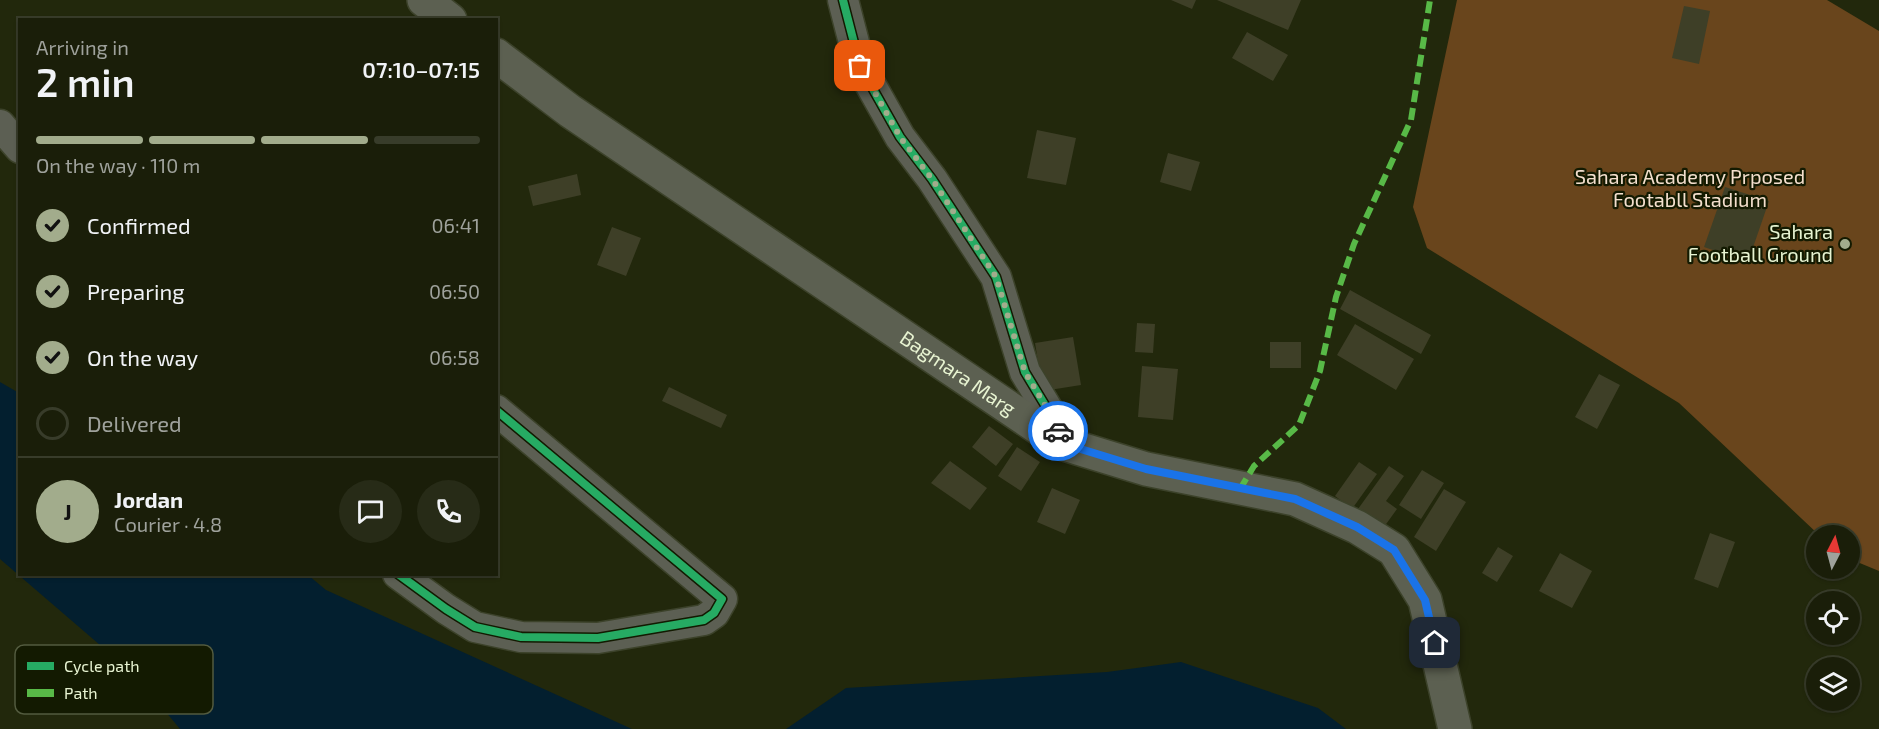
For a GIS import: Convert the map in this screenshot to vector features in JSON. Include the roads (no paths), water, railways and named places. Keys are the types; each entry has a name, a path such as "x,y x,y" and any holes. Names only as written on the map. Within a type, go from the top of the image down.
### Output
{"main road":[{"path":"424,0 447,18"},
{"name":"Bagmara Marg","path":"498,57 570,111 1061,443 1146,469 1295,499 1357,527 1394,550 1425,600 1455,729"}],"street":[{"path":"843,0 860,66 900,137 932,179 996,277 1025,372 1054,420 1061,443"},
{"path":"0,125 18,146"},
{"path":"401,576 475,627 521,637 598,638 704,620 714,613 722,599 498,412"}],"water":[{"path":"0,382 18,392 18,574 0,559"},
{"path":"20,576 309,576 326,590 632,729 180,729 168,714 213,714 213,645 100,645"},
{"path":"1181,662 1318,708 1346,729 786,729 846,688 1107,672"}],"place":[{"name":"Sahara Football Ground","path":"1845,244"}],"park label":[{"name":"Sahara Academy Prposed Footabll Stadium","path":"1690,188"}]}
